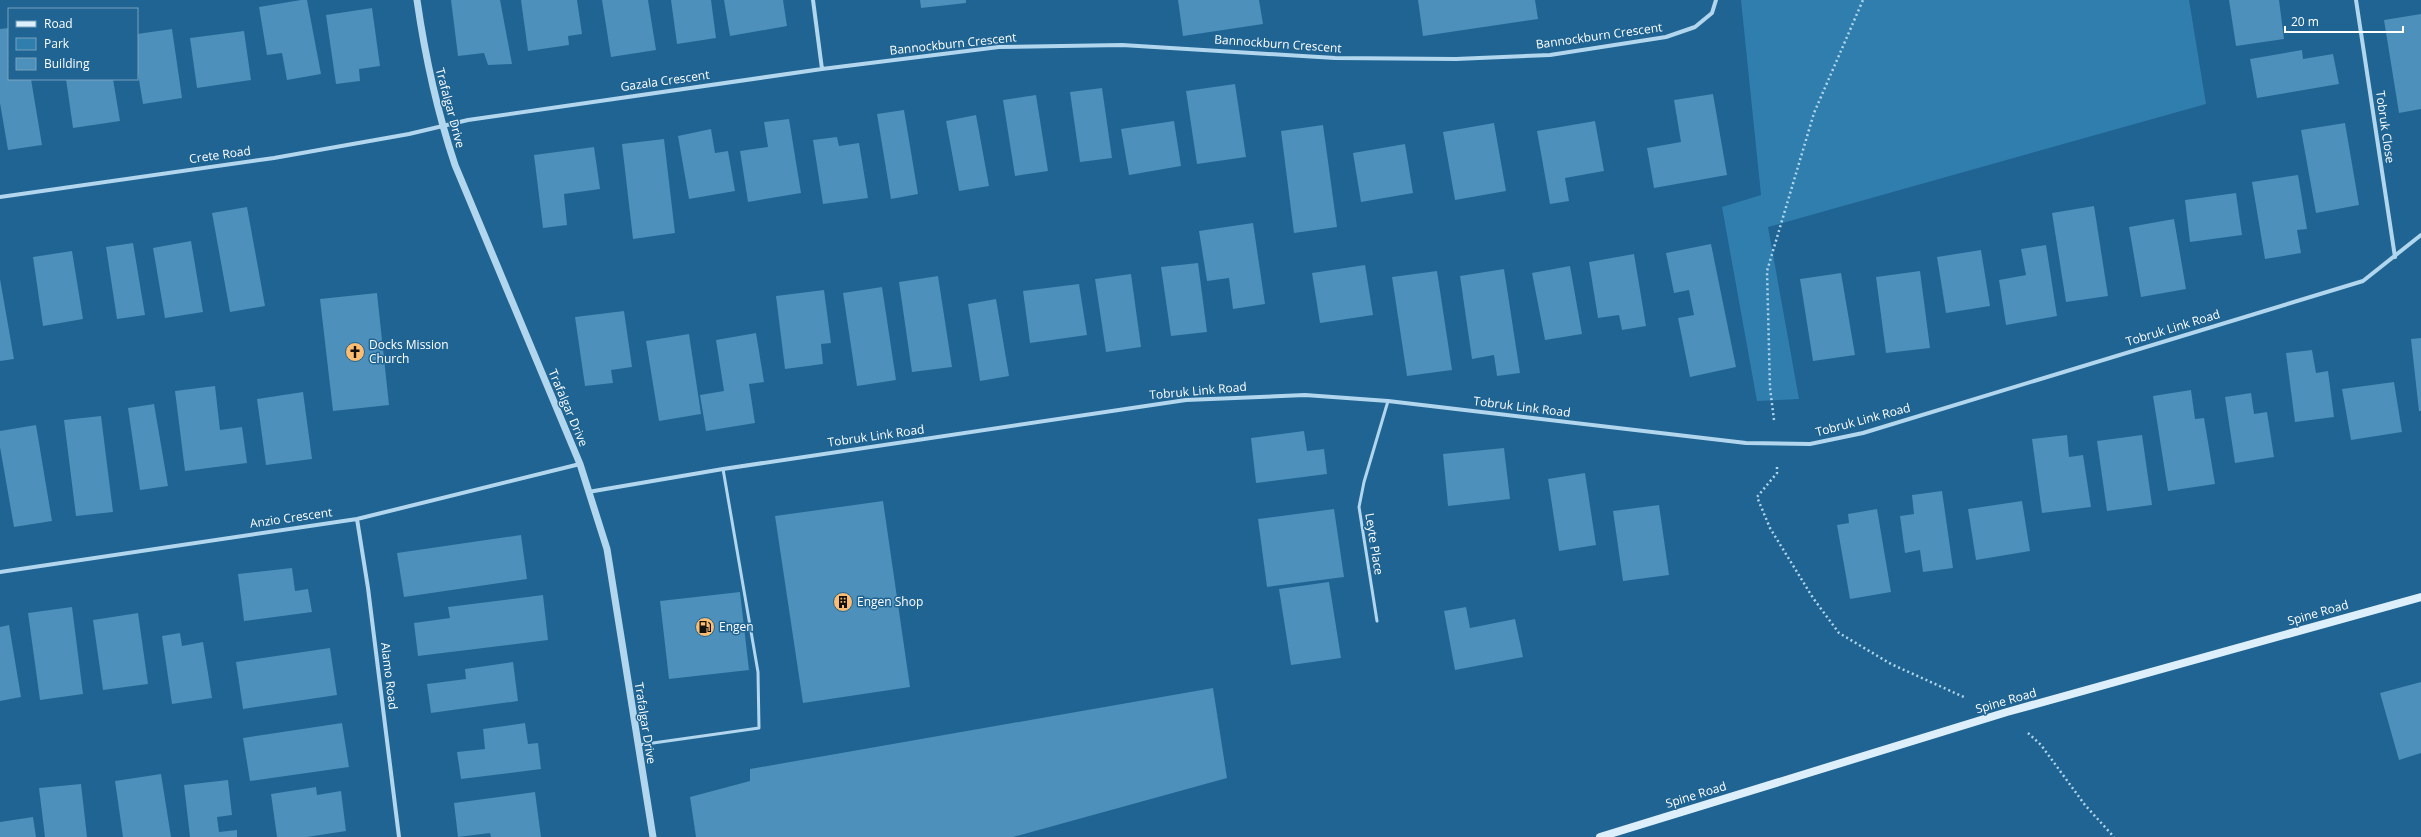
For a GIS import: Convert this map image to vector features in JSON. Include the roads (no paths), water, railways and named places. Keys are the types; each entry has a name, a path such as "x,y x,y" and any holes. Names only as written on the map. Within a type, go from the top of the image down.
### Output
{"main road":[{"name":"Spine Road","path":"1600,837 2006,712 2421,597"}],"street":[{"name":"Trafalgar Drive","path":"416,0 425,53 442,126 455,165 580,464 607,549 637,745 653,837"},
{"path":"813,0 822,69"},
{"name":"Bannockburn Crescent","path":"822,69 999,47 1122,44 1335,58 1456,59 1550,55 1666,37 1695,27 1712,13 1716,0"},
{"name":"Tobruk Close","path":"2356,0 2395,257"},
{"name":"Gazala Crescent","path":"442,126 468,120 822,69"},
{"name":"Crete Road","path":"0,197 274,158 442,126"},
{"name":"Tobruk Link Road","path":"588,492 723,469 1186,400 1305,395 1388,401 1746,443 1810,444 1863,433 2363,281 2421,235"},
{"name":"Anzio Crescent","path":"0,572 357,519 580,464"},
{"name":"Alamo Road","path":"357,519 368,588 399,837"}],"lane":[{"name":"Leyte Place","path":"1377,621 1359,507 1364,482 1388,401"},
{"path":"637,745 759,728 758,672 723,469"}],"place":[{"name":"Docks Mission Church","path":"355,352"},
{"name":"Engen Shop","path":"843,602"},
{"name":"Engen","path":"705,627"}]}
